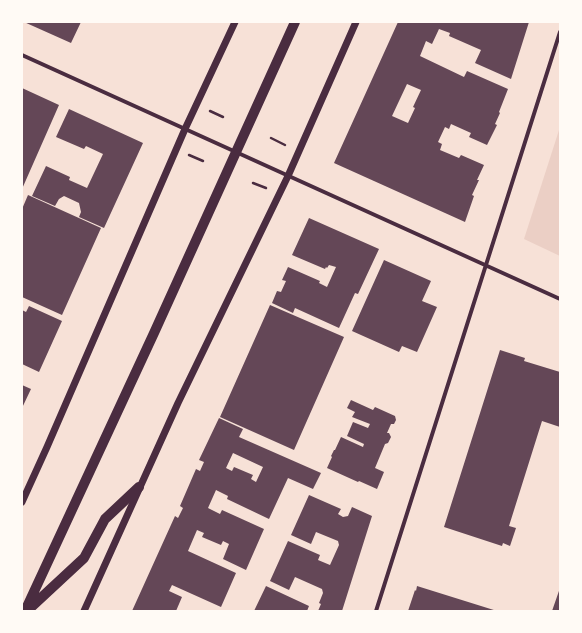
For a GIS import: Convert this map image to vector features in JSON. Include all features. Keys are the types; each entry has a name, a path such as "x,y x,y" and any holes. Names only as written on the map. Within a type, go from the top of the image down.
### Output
{"main road":[{"path":"289,22 289,36"},
{"path":"26,611 295,22"},
{"path":"26,611 84,558 105,519 139,487"}],"street":[{"path":"22,502 51,440 185,129 235,22"},
{"path":"84,611 181,396 288,176 356,22"},
{"path":"376,611 560,32"},
{"path":"22,55 560,299"}],"path":[{"path":"208,110 224,117"},
{"path":"271,138 287,146"},
{"path":"188,154 203,161"},
{"path":"253,183 266,188"}],"shaded area":[{"path":"560,127 560,256 524,239"}],"building":[{"path":"24,22 81,22 71,43"},
{"path":"398,22 529,22 511,79 475,63 481,50 449,36 450,33 439,29 432,44 426,41 420,56 464,77 467,71 508,89 495,124 497,125 487,145 469,137 471,133 451,124 449,129 445,127 438,142 442,144 440,150 459,158 461,155 484,165 472,195 474,196 465,222 334,163","holes":["407,84 421,90 413,107 415,108 408,123 392,116"]},
{"path":"22,88 59,105 22,189"},
{"path":"69,109 143,143 104,228 79,217 81,212 79,203 64,196 59,199 55,206 32,196 46,166 70,177 69,180 87,188 103,154 86,146 84,149 56,137"},
{"path":"28,195 101,228 62,315 22,297 22,209"},
{"path":"309,218 379,249 358,294 355,293 339,328 295,308 293,313 272,303 277,291 281,292 286,281 282,280 288,267 320,281 319,283 327,287 336,267 329,265 325,269 292,255"},
{"path":"384,260 431,281 422,301 437,307 417,352 402,346 399,352 352,331"},
{"path":"270,305 344,337 294,450 220,417"},
{"path":"29,306 62,321 39,372 22,364 22,310 26,312"},
{"path":"500,350 525,358 524,361 560,372 560,427 542,421 509,526 516,528 510,546 503,543 502,546 444,527"},
{"path":"22,385 31,389 22,408"},
{"path":"351,400 373,410 375,407 395,416 396,420 394,424 391,424 387,433 389,433 391,437 388,443 385,444 375,468 384,472 377,489 327,468 332,457 331,456 341,437 363,447 364,444 347,436 353,422 368,428 370,424 352,417 355,412 347,408"},
{"path":"219,418 243,429 239,437 321,473 313,489 288,478 269,519 227,499 228,496 216,490 208,508 220,514 222,510 264,529 246,570 223,559 229,544 223,541 221,545 202,537 204,533 197,530 188,551 236,573 221,607 172,585 169,591 182,597 176,611 132,611 175,516 178,518 183,508 180,506 196,469 200,471 204,462 199,460","holes":["233,453 263,467 256,482 251,479 253,475 234,467 232,471 226,468"]},
{"path":"309,495 341,509 338,514 343,517 348,516 352,507 372,516 342,611 318,611 323,593 322,589 295,577 289,590 270,581 288,541 320,555 318,560 330,565 339,545 338,541 316,532 311,544 291,535"},
{"path":"266,586 309,606 307,611 254,611"},
{"path":"417,586 497,611 408,611"},
{"path":"560,588 560,611 552,611"}]}
